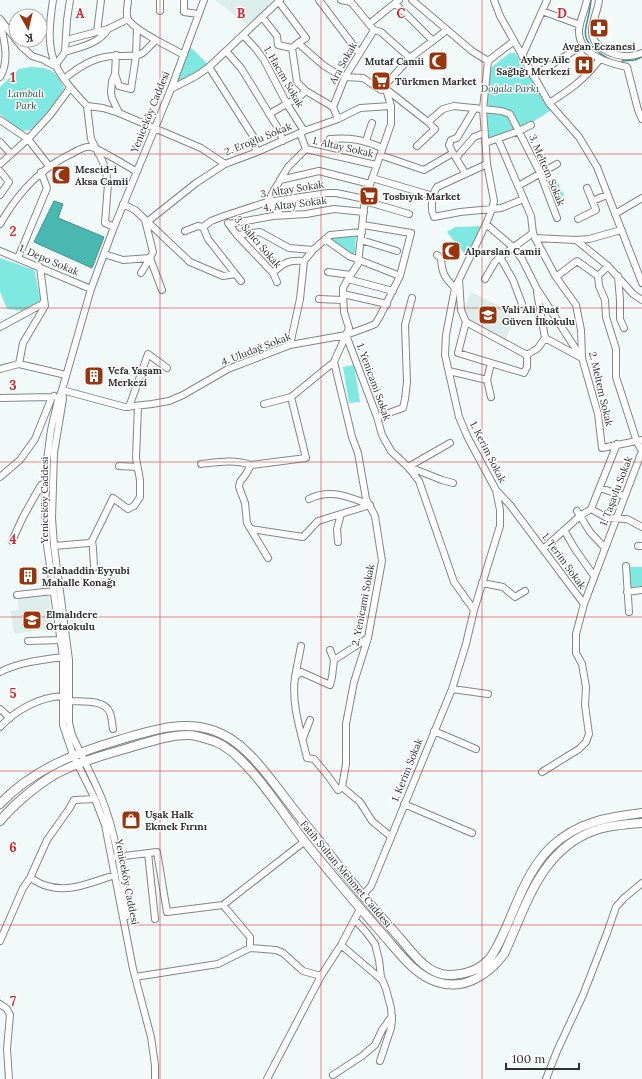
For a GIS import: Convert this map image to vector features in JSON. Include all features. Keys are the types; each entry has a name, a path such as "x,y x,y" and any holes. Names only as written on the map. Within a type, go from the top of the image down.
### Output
{"main road":[{"name":"Fatih Sultan Mehmet Caddesi","path":"0,804 17,788 48,767 77,754 151,731 178,726 201,727 214,730 234,741 244,749 264,771 334,860 420,961 430,969 440,974 449,975 468,973 484,964 495,951 528,878 552,846 582,826 603,818 642,813"},
{"name":"Fatih Sultan Mehmet Caddesi","path":"0,821 32,791 55,774 82,763 173,736 189,735 218,743 229,750 253,774 360,909 412,967 424,976 437,982 451,984 470,981 487,972 504,954 538,880 547,865 556,855 591,832 610,826 642,823"}],"street":[{"path":"52,0 49,39 51,54 56,66 70,88 87,106 91,139 106,171 108,184 105,222 114,227"},
{"path":"56,66 65,52 70,0"},
{"path":"97,32 101,0"},
{"path":"128,0 128,19 137,28 184,55"},
{"path":"160,0 160,11"},
{"path":"184,0 184,12 198,14"},
{"name":"Yeniceköy Caddesi","path":"126,932 115,875 115,857 103,801 63,725 63,657 47,545 45,509 46,483 51,430 58,400 91,289 114,227 171,89 204,0"},
{"path":"319,0 359,54"},
{"path":"341,0 351,2 374,30 381,32 410,58"},
{"path":"412,0 472,51 488,61 514,41"},
{"path":"494,0 500,16 549,103 579,136 597,167 642,283"},
{"path":"522,56 547,0"},
{"path":"588,0 580,25 580,38 583,45 588,51 600,59 627,67 638,110 642,119"},
{"path":"599,0 592,30 592,36 596,44 614,54 623,56 632,56 642,52"},
{"path":"171,89 196,76 209,67 279,1 306,38 292,48"},
{"path":"369,24 397,2 433,41"},
{"path":"542,11 580,25"},
{"path":"262,17 277,36 278,45 292,48"},
{"path":"66,40 108,30 128,19"},
{"path":"0,20 21,46 32,56 56,66"},
{"path":"0,20 5,53 4,65 0,77"},
{"path":"115,74 119,86 131,89 136,56 137,28"},
{"path":"65,52 96,42 104,36 108,30"},
{"name":"Ara Sokak","path":"333,107 345,77 374,30"},
{"path":"342,297 343,288 358,264 365,200 391,124 391,106 386,89 387,83 410,58 447,30"},
{"name":"1. Hacım Sokak","path":"243,35 264,60 302,132 306,148"},
{"path":"64,79 90,62 116,55 136,56 144,52 156,40"},
{"path":"298,43 323,66 345,77 363,78 381,90 386,89 428,122 435,129 416,146"},
{"path":"533,76 583,45"},
{"path":"292,48 297,82 306,91 333,107 338,119"},
{"path":"226,51 241,68 278,128 283,141"},
{"path":"608,62 614,54"},
{"path":"116,55 115,74 112,81 111,92 112,98 119,112"},
{"path":"549,103 573,88 591,71 600,59"},
{"name":"1. Kerim Sokak","path":"363,895 371,886 390,836 452,689 466,644 474,610 500,526 500,510 496,490 468,438 459,417 445,355 446,335 455,288 486,224 494,201 486,164 484,133 483,109 488,61"},
{"path":"209,67 253,136 252,140 257,152"},
{"path":"0,164 28,139 50,115 70,88"},
{"path":"269,114 299,97 306,91"},
{"path":"87,106 119,112 201,148 225,164"},
{"name":"2. Eroğlu Sokak","path":"146,221 196,183 225,164 302,132 338,119 360,108 391,106"},
{"path":"428,122 443,109 454,106 483,109"},
{"path":"465,173 449,145 451,140 457,138 475,108"},
{"name":"3. Meltem Sokak","path":"483,109 501,110 510,114 540,173 557,218"},
{"path":"0,120 28,139 49,166"},
{"path":"366,141 372,123"},
{"path":"485,143 532,126"},
{"path":"380,155 424,170 455,156 474,137 484,133"},
{"path":"330,139 341,138 366,141 382,148"},
{"name":"2. Meltem Sokak","path":"498,139 531,216 534,235 556,277 576,305 581,330 582,358 598,414 602,448 617,444"},
{"path":"0,142 11,154"},
{"path":"0,224 8,210 24,189 41,172 49,166 81,149 90,147 96,149 137,172"},
{"path":"281,215 267,202 288,167 306,148"},
{"name":"1. Altay Sokak","path":"306,148 376,165"},
{"path":"486,164 437,187 433,196 432,212 434,217 460,212 501,208 524,199"},
{"path":"518,186 557,164"},
{"path":"0,171 9,182 0,195"},
{"path":"18,258 47,188 41,172"},
{"path":"280,180 319,172 371,181 433,196"},
{"path":"578,219 596,210 587,188"},
{"name":"3. Altay Sokak","path":"185,231 198,226 203,227 211,221 267,202 328,193 336,193 365,200 409,214"},
{"path":"592,201 607,194"},
{"path":"615,214 642,198"},
{"path":"124,204 135,210 190,262 223,276 235,274"},
{"name":"4. Altay Sokak","path":"229,224 273,216 306,214 334,209 364,212"},
{"name":"3. Salıcı Sokak","path":"224,216 237,234 273,273 277,282"},
{"path":"141,273 153,252 146,221"},
{"path":"486,224 513,247 522,259 537,289 582,358"},
{"path":"203,227 208,239 241,281"},
{"path":"290,345 300,299 304,261 313,250 330,235 362,228 411,233 400,276 387,304 342,297 319,299"},
{"path":"485,279 495,262 500,257 513,247 534,235 576,240 589,239 622,230"},
{"path":"237,234 260,232 289,248 313,250"},
{"path":"325,239 349,256 400,276"},
{"path":"361,240 397,251"},
{"path":"576,240 608,266 633,294 642,300"},
{"name":"1. Depo Sokak","path":"0,251 91,289"},
{"path":"104,254 123,260 150,258"},
{"path":"437,255 441,258 442,270 446,279 455,288"},
{"path":"500,257 513,280 522,304"},
{"path":"150,258 162,290"},
{"path":"273,273 283,264 294,260 304,261"},
{"path":"543,549 579,514 591,509 617,444 640,441 616,377 616,349 606,316 605,300 599,286 598,276 578,261 556,277"},
{"path":"598,276 608,266"},
{"path":"19,364 23,343 45,306 40,267"},
{"path":"328,272 393,291"},
{"path":"618,276 620,319 624,328"},
{"path":"459,279 461,310 466,322 458,353 524,373 527,367 527,354"},
{"path":"527,354 538,348 545,338 537,289"},
{"name":"1. Yenicami Sokak","path":"342,297 344,312 349,328 346,335 377,417 382,435 391,451 408,467 419,481 454,582 474,610"},
{"path":"377,417 403,408 407,382 405,325 412,298"},
{"path":"0,327 44,302"},
{"name":"4. Uludağ Sokak","path":"62,390 129,407 169,401 183,395 228,369 290,345 346,335 375,324 387,304"},
{"path":"466,322 527,354"},
{"path":"264,404 291,397 334,362 346,335"},
{"path":"545,338 582,358"},
{"path":"129,407 148,354 167,368"},
{"name":"2. Yenicami Sokak","path":"334,362 352,437 358,453 366,499 375,516 382,561 368,638 354,682 346,724 346,764 342,787"},
{"path":"491,397 487,380 492,363"},
{"path":"0,369 19,364 66,375"},
{"path":"449,371 487,380"},
{"path":"0,477 20,460 35,440 52,397 62,390"},
{"name":"Yeniceköy Caddesi","path":"62,390 63,399 54,453 52,518 54,546 70,660 69,723 77,754"},
{"path":"0,398 52,397"},
{"path":"201,464 235,461 251,465 306,458 291,397"},
{"path":"94,567 92,541 113,498 128,509 134,506 140,497 140,480 136,458 138,406"},
{"name":"1. Taşavlu Sokak","path":"584,604 642,451 640,441"},
{"path":"408,467 450,443"},
{"path":"251,465 239,486 245,502 247,523 268,558"},
{"path":"119,466 137,467"},
{"path":"408,467 453,483"},
{"path":"12,542 23,517 41,485 46,483"},
{"path":"600,488 624,496"},
{"name":"1. Terim Sokak","path":"496,490 510,505 584,604 576,634 576,653 582,664 586,688 589,734 586,742 579,749 542,772"},
{"path":"309,499 316,495 333,493 370,505"},
{"path":"250,529 303,537 318,520 370,505"},
{"path":"591,509 607,518 627,519 642,527"},
{"path":"338,542 337,529 341,514"},
{"path":"579,514 590,532 605,548"},
{"path":"564,530 594,576"},
{"path":"54,546 89,543 92,541"},
{"path":"626,566 629,612"},
{"path":"51,570 58,569"},
{"path":"482,583 503,587 514,597 525,591"},
{"path":"628,592 642,590"},
{"path":"18,595 53,591"},
{"path":"334,660 368,638"},
{"path":"28,641 61,640"},
{"path":"301,646 295,677 294,693 307,758 314,759 338,790 342,787 360,802 372,821 390,836"},
{"path":"295,677 301,672 330,685 334,660 330,650"},
{"path":"0,671 27,662 63,657"},
{"path":"452,689 488,694"},
{"path":"0,727 26,707 40,700 52,696 63,696"},
{"path":"69,701 101,704 107,706 111,714 113,729"},
{"path":"0,709 10,718"},
{"path":"303,738 310,720"},
{"path":"434,731 476,749"},
{"name":"Yeniceköy Caddesi","path":"82,763 105,825 125,893 128,928 126,932"},
{"path":"0,941 23,888 30,878 47,840 70,809 74,800 95,799"},
{"path":"404,804 472,834"},
{"path":"115,857 157,852 167,912 223,905 305,841"},
{"path":"148,853 155,919"},
{"path":"30,878 45,886 68,889 79,887 115,875"},
{"path":"546,1079 583,995 608,933 616,907 642,883"},
{"path":"223,905 250,937 250,948"},
{"path":"267,1079 321,976 341,945 360,909"},
{"path":"355,920 375,944 382,980 386,989 392,1016 391,1028 380,1061"},
{"path":"126,932 135,977 151,1037 155,1079"},
{"path":"341,945 382,980"},
{"path":"135,977 218,964 250,948 276,950 283,953 303,972 321,976"},
{"path":"0,1004 7,1009 10,1015 7,1038 9,1079"},
{"path":"333,1075 362,1056 375,1045 382,1030 392,1016"}],"shaded area":[{"path":"215,0 272,0 249,26"},
{"path":"54,201 63,204 58,218 104,237 92,268 34,242"},
{"name":"Vali Ali Fuat Güven İlkokulu","path":"471,292 505,309 504,312 516,318 506,338 468,319 464,310"},
{"name":"Elmalıdere Ortaokulu","path":"49,595 53,628 14,634 11,611 19,610 17,596 21,598"}],"green space":[{"path":"190,47 208,64 197,74 180,81 177,80"},
{"name":"Doğala Parkı","path":"510,53 515,53 551,110 522,129 511,114 505,110 487,108 489,69"},
{"name":"Lambalı Park","path":"30,67 47,69 55,73 64,88 60,96 32,130 20,131 0,114 0,87 19,69"},
{"path":"487,112 505,113 510,119 514,129 491,138 488,135"},
{"path":"556,179 564,195 553,204 547,186"},
{"path":"483,226 467,255 447,232 455,227"},
{"path":"356,235 355,253 351,254 329,239 330,236"},
{"path":"0,258 34,270 41,303 23,311 7,309 0,291"},
{"path":"354,365 360,402 349,403 343,367"},
{"path":"629,567 642,567 642,586 631,587"}],"waterway":[{"path":"591,0 585,34 591,45 598,52 609,59"},
{"path":"622,61 635,60 642,57"}],"place":[{"name":"Avgan Eczanesi","path":"599,28"},
{"name":"Mutaf Camii","path":"438,61"},
{"name":"Aybey Aile Sağlığı Merkezi","path":"584,65"},
{"name":"Türkmen Market","path":"381,81"},
{"name":"Mescid-i Aksa Camii","path":"61,175"},
{"name":"Tosbıyık Market","path":"369,196"},
{"name":"Alparslan Camii","path":"451,251"},
{"name":"Vali Ali Fuat Güven İlkokulu","path":"488,315"},
{"name":"Vefa Yaşam Merkezi","path":"94,376"},
{"name":"Selahaddin Eyyubi Mahalle Konağı","path":"28,576"},
{"name":"Elmalıdere Ortaokulu","path":"32,620"},
{"name":"Uşak Halk Ekmek Fırını","path":"131,820"}]}
